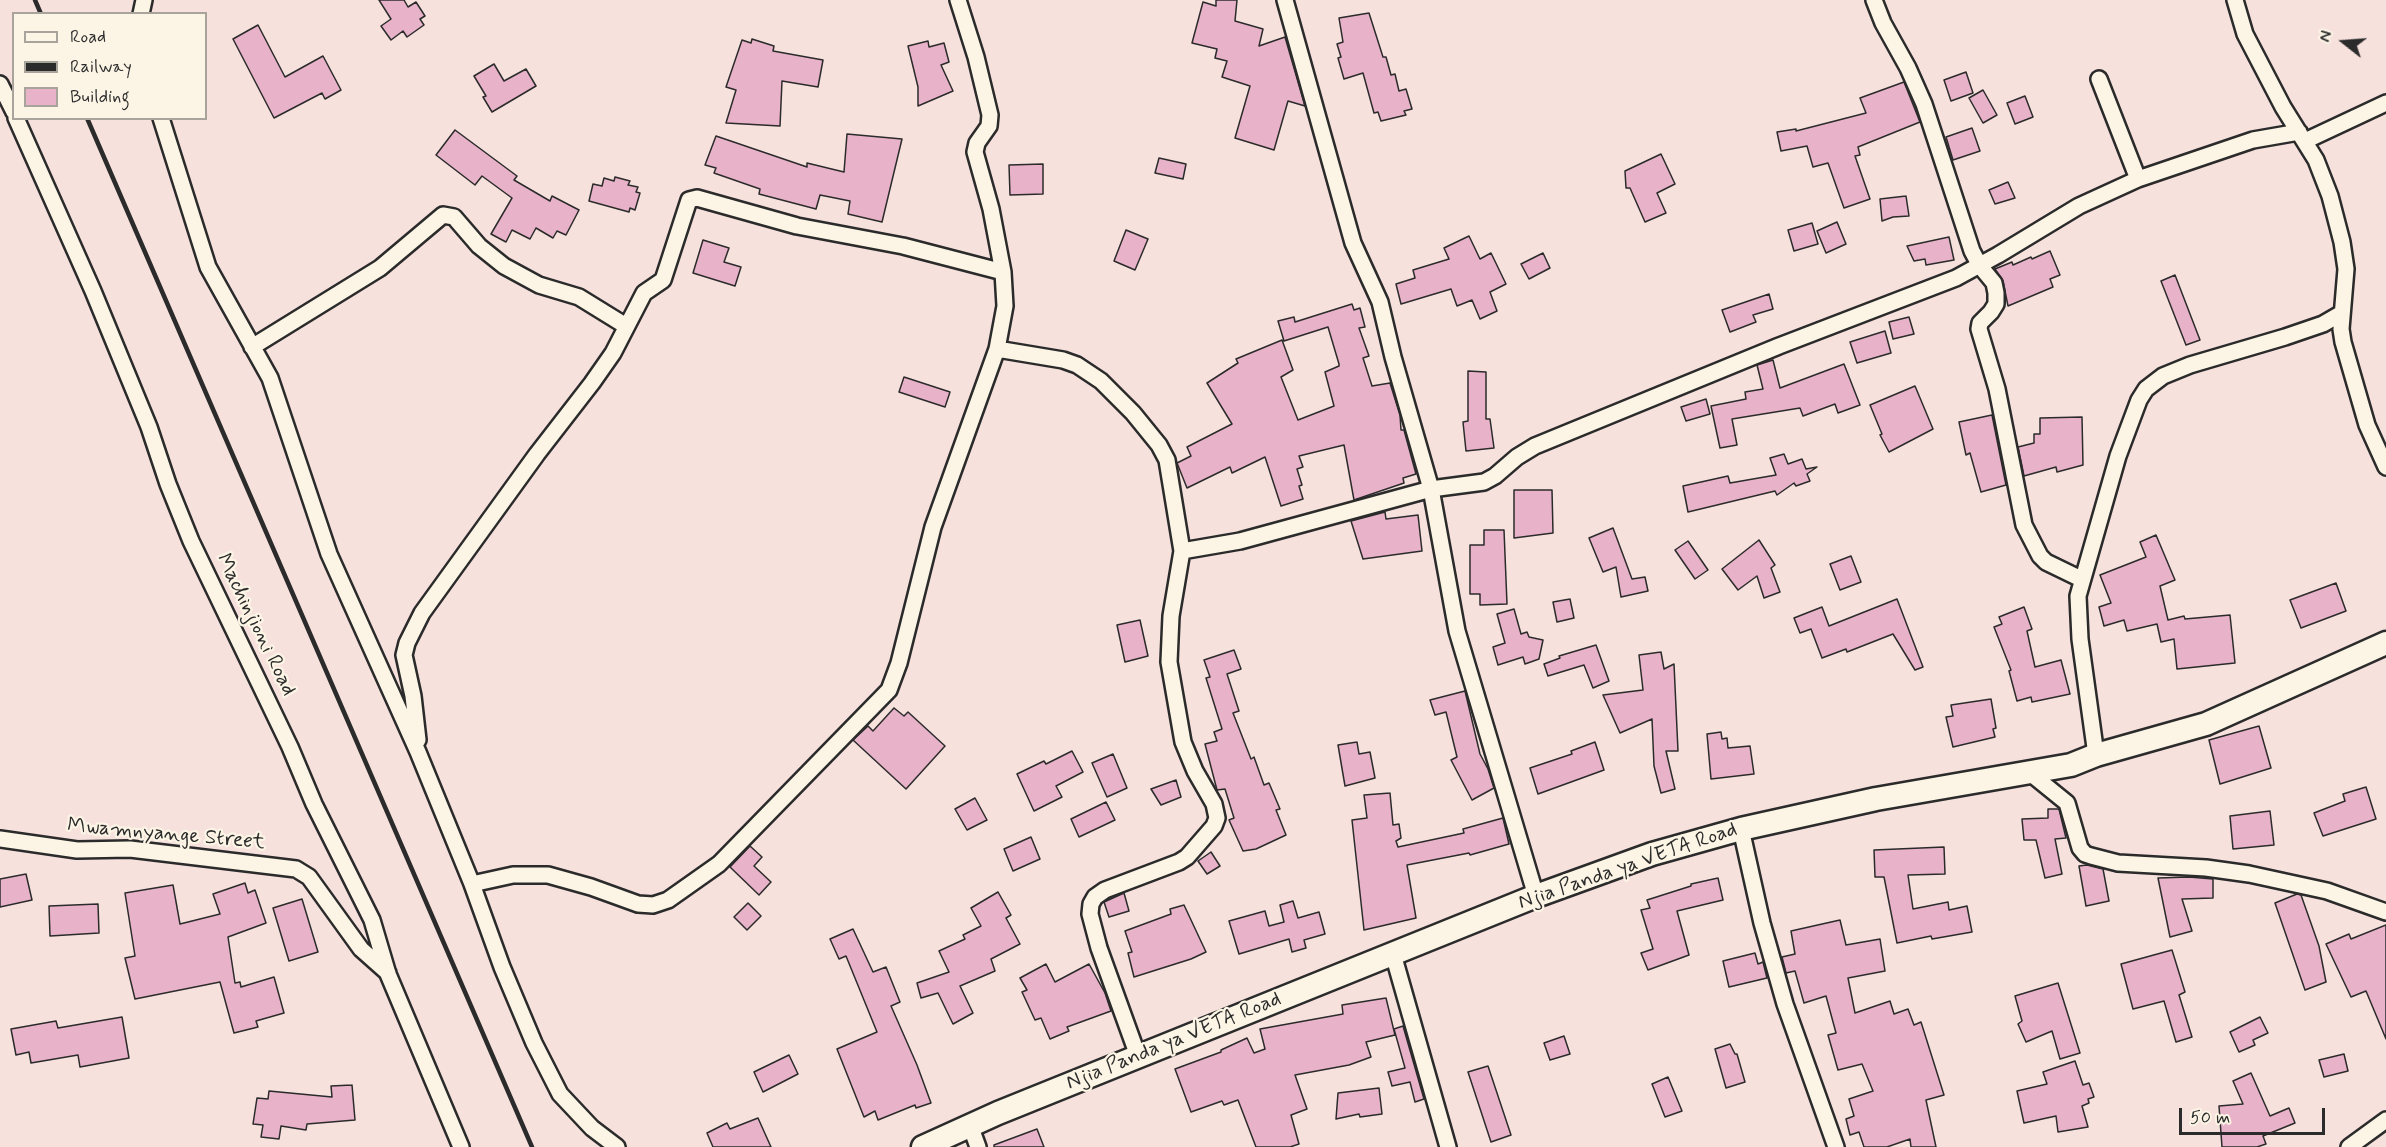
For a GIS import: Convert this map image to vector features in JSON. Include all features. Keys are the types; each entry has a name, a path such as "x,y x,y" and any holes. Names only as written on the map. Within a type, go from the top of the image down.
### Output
{"street":[{"path":"472,884 513,875 548,875 638,904 653,905 668,900 719,864 792,792 889,690 895,677 933,527 997,349 1005,306 1003,272 991,209 975,152 977,143 989,126 990,116 976,57 958,0"},
{"path":"1285,0 1353,243 1380,302 1393,357 1431,489 1457,631 1536,896"},
{"path":"1874,0 1883,23 1908,68 1924,104 1967,236 1980,266 1988,275 1996,293 1996,304 1980,322 1979,329 1997,389 2024,525 2040,556 2046,562 2081,579"},
{"path":"2235,0 2245,34 2272,88 2316,160 2330,196 2342,242 2346,269 2342,313 2343,342 2367,425 2386,466"},
{"path":"2099,79 2138,179"},
{"path":"0,84 12,108"},
{"path":"1182,551 1240,541 1431,489 1456,488 1484,482 1535,446 1801,338 1931,290 1980,266 2074,208 2138,179 2253,140 2302,136 2386,103"},
{"name":"Machinjioni Road","path":"17,120 93,291 149,427 191,541 290,747 314,804 372,920 388,974 461,1147"},
{"path":"162,120 208,267 270,378 329,554 418,752 534,1043 560,1094 592,1128 617,1147"},
{"path":"418,752 413,696 404,655 407,643 422,613 537,454 598,375 613,352 644,293 663,280 686,203 693,198 797,226 903,246 1003,272"},
{"path":"252,347 380,267 443,215 454,218 479,246 504,266 539,285 579,297 626,326"},
{"path":"2096,755 2078,611 2081,579 2118,456 2131,418 2146,388 2163,376 2190,365 2285,337 2322,324 2342,313"},
{"path":"997,349 1063,360 1077,365 1101,381 1133,413 1164,453 1182,551 1171,616 1169,662 1183,742 1195,771 1214,804 1216,823 1179,862 1104,890 1093,899 1090,910 1098,948 1138,1056"},
{"name":"Njia Panda ya VETA Road","path":"923,1147 970,1125 1138,1056 1536,896 1652,854 1741,829 1876,799 2071,765 2096,755 2206,724 2386,643"},
{"path":"2030,773 2067,803 2080,848 2085,854 2118,863 2206,868 2249,874 2327,891 2386,912"},
{"path":"1741,829 1762,923 1785,1004 1836,1147"},
{"name":"Mwamnyange Street","path":"0,839 77,850 130,849 296,869 309,877 361,949 388,974"},
{"path":"1393,954 1448,1147"},
{"path":"2349,1147 2386,1120"},
{"path":"970,1125 978,1147"}],"building":[{"path":"379,0 404,0 408,7 416,2 425,16 420,19 424,25 407,37 403,31 391,40 381,26 391,19"},
{"path":"1216,0 1237,0 1235,21 1263,29 1259,46 1285,37 1305,106 1288,101 1274,150 1235,138 1250,86 1222,77 1227,61 1215,58 1217,49 1192,43 1203,2 1216,6"},
{"path":"1369,13 1391,75 1395,74 1399,91 1406,89 1412,109 1404,111 1406,115 1381,121 1378,112 1374,113 1363,73 1344,79 1338,58 1341,57 1337,44 1343,42 1339,18"},
{"path":"258,25 285,77 323,56 341,90 325,99 322,93 274,118 233,39"},
{"path":"752,39 774,46 773,51 823,60 818,87 782,81 780,126 726,123 736,90 726,87 742,40 751,43"},
{"path":"928,41 929,47 944,43 949,62 941,65 953,91 918,106 918,87 908,46"},
{"path":"494,64 504,81 526,69 536,86 492,112 474,76"},
{"path":"1966,72 1973,93 1951,101 1944,80"},
{"path":"1904,82 1920,122 1858,147 1860,155 1855,156 1870,199 1844,208 1828,163 1813,167 1807,146 1781,151 1777,132 1796,129 1796,131 1866,113 1860,98"},
{"path":"1983,90 1997,115 1983,123 1969,98"},
{"path":"2025,96 2033,117 2015,124 2007,103"},
{"path":"1972,128 1980,151 1953,160 1946,137"},
{"path":"455,130 517,176 514,180 550,201 552,196 579,210 566,235 557,231 553,238 536,228 530,239 512,230 506,242 491,234 512,198 482,176 475,185 436,155"},
{"path":"847,134 902,139 882,222 848,214 850,201 820,195 816,209 759,194 760,189 714,173 716,168 705,165 716,136 807,167 807,163 844,172"},
{"path":"1661,154 1675,184 1657,193 1666,213 1645,222 1630,188 1626,188 1625,171"},
{"path":"1159,158 1186,164 1183,179 1155,173"},
{"path":"1043,164 1043,194 1010,195 1009,165"},
{"path":"615,177 630,181 628,185 638,187 636,192 640,193 635,210 630,208 629,212 589,201 593,184 602,186 604,178 614,181"},
{"path":"2008,182 2015,198 1995,204 1989,190"},
{"path":"1906,196 1909,216 1893,217 1882,221 1880,199"},
{"path":"1837,222 1846,244 1826,253 1817,231"},
{"path":"1812,223 1818,244 1794,251 1788,230"},
{"path":"1126,230 1148,239 1135,270 1114,261"},
{"path":"1469,236 1480,259 1491,253 1506,284 1490,292 1497,311 1480,319 1472,300 1457,306 1451,289 1401,304 1396,284 1415,278 1413,270 1449,259 1444,248"},
{"path":"1949,237 1954,260 1926,265 1925,259 1914,261 1907,246"},
{"path":"703,240 729,248 724,262 741,267 735,286 693,273"},
{"path":"2050,251 2060,275 2050,279 2053,287 2008,306 2003,281 1995,269 2012,262 2013,265 2031,257 2032,259"},
{"path":"1543,253 1550,268 1529,279 1521,264"},
{"path":"2175,275 2200,340 2186,345 2161,281"},
{"path":"1769,294 1773,309 1753,315 1756,322 1730,332 1722,310"},
{"path":"1352,304 1354,310 1360,308 1365,327 1359,328 1369,356 1363,358 1372,386 1390,383 1400,415 1401,430 1404,430 1416,474 1403,478 1404,483 1354,500 1344,445 1299,456 1303,467 1297,469 1303,499 1281,506 1265,457 1232,473 1230,467 1187,488 1177,463 1191,456 1187,447 1232,424 1207,383 1238,363 1236,359 1282,340 1293,370 1281,377 1298,420 1334,406 1325,372 1339,364 1328,327 1284,341 1278,321 1294,317 1295,322"},
{"path":"1909,317 1914,334 1893,339 1889,322"},
{"path":"1885,331 1891,353 1857,363 1850,342"},
{"path":"1773,360 1780,388 1844,364 1860,405 1838,413 1835,404 1803,416 1800,408 1732,419 1737,445 1720,448 1711,406 1746,399 1745,392 1763,389 1757,365"},
{"path":"1468,371 1486,372 1486,419 1490,419 1494,448 1466,451 1463,422 1468,421"},
{"path":"904,377 950,392 945,407 899,392"},
{"path":"1915,386 1933,429 1889,452 1880,435 1882,434 1870,405"},
{"path":"1706,399 1710,414 1686,421 1681,407"},
{"path":"1992,415 2006,485 1981,492 1970,453 1966,455 1959,422"},
{"path":"2082,417 2083,465 2057,472 2056,467 2024,476 2018,447 2034,443 2034,434 2040,434 2040,418"},
{"path":"1784,454 1788,464 1802,459 1806,469 1817,467 1807,474 1810,481 1796,486 1794,483 1777,495 1775,491 1688,512 1683,486 1728,476 1730,483 1776,475 1770,458"},
{"path":"1514,490 1552,490 1553,533 1514,538"},
{"path":"1385,512 1386,519 1418,515 1422,551 1363,559 1351,521"},
{"path":"1613,528 1632,579 1645,577 1648,591 1621,597 1616,567 1603,572 1589,538"},
{"path":"1484,530 1504,530 1507,604 1480,605 1480,594 1470,594 1470,545 1484,545"},
{"path":"2156,535 2175,580 2160,586 2168,620 2184,616 2185,619 2230,615 2235,663 2177,669 2174,639 2161,642 2157,624 2127,631 2124,620 2104,626 2099,607 2111,603 2100,575 2146,557 2140,542"},
{"path":"1759,540 1775,565 1771,568 1780,592 1764,598 1757,576 1738,590 1722,569"},
{"path":"1688,541 1708,570 1695,579 1675,550"},
{"path":"1851,556 1861,582 1840,590 1830,564"},
{"path":"2336,583 2346,611 2301,628 2290,600"},
{"path":"1570,599 1574,618 1557,622 1553,602"},
{"path":"1897,599 1923,667 1915,670 1893,634 1847,652 1846,649 1822,658 1811,629 1800,633 1794,618 1822,607 1829,626"},
{"path":"2024,607 2032,629 2027,631 2035,667 2061,660 2070,694 2032,702 2031,697 2017,701 2009,671 2011,670 1994,627 2002,624 1999,617"},
{"path":"1514,609 1521,634 1527,632 1529,637 1543,640 1539,659 1525,664 1523,657 1498,665 1493,647 1505,643 1497,614"},
{"path":"1140,620 1148,656 1125,662 1117,625"},
{"path":"1596,645 1609,681 1593,688 1584,665 1548,676 1544,664 1560,658 1559,656"},
{"path":"1234,650 1241,669 1227,674 1239,711 1233,713 1251,759 1254,757 1264,785 1269,783 1280,809 1276,810 1286,835 1256,849 1243,851 1229,820 1234,818 1225,789 1217,790 1205,744 1217,741 1214,732 1222,729 1206,678 1210,677 1204,660"},
{"path":"1661,652 1664,669 1674,664 1678,751 1666,751 1675,789 1661,793 1654,766 1652,719 1620,733 1603,695 1643,690 1639,655"},
{"path":"1465,691 1480,754 1494,788 1472,800 1451,760 1457,757 1446,712 1435,715 1430,700"},
{"path":"1991,699 1996,728 1993,729 1995,737 1953,747 1946,717 1953,716 1951,705"},
{"path":"894,708 904,716 908,712 945,746 906,789 853,740 868,726 873,731"},
{"path":"2259,726 2271,768 2220,784 2209,740"},
{"path":"1721,732 1722,739 1727,738 1728,748 1750,746 1754,774 1711,779 1707,734"},
{"path":"1357,742 1359,754 1370,752 1375,778 1345,786 1338,745"},
{"path":"1595,742 1604,770 1538,794 1530,768 1572,754 1571,751"},
{"path":"1072,751 1083,772 1056,786 1062,797 1034,811 1017,774 1044,761 1046,764"},
{"path":"1113,754 1127,788 1107,797 1092,763"},
{"path":"1176,780 1181,797 1161,805 1151,789"},
{"path":"2366,787 2376,819 2323,836 2314,813 2345,801 2343,794"},
{"path":"1390,793 1393,825 1399,824 1401,838 1396,841 1398,847 1464,833 1463,829 1503,818 1509,844 1470,855 1469,853 1407,865 1416,918 1364,930 1352,820 1367,818 1364,795"},
{"path":"975,798 987,820 967,830 955,809"},
{"path":"1106,802 1115,820 1079,837 1071,819"},
{"path":"2048,809 2059,809 2066,838 2055,839 2062,874 2045,878 2036,840 2024,840 2022,819 2048,818"},
{"path":"2270,811 2274,845 2233,849 2230,816"},
{"path":"1031,837 1040,859 1013,871 1004,849"},
{"path":"750,846 762,857 754,866 771,882 759,895 730,867"},
{"path":"1944,847 1945,874 1908,875 1913,909 1948,902 1949,910 1967,906 1972,932 1932,939 1931,936 1897,943 1884,877 1875,877 1874,850"},
{"path":"1211,852 1220,866 1207,874 1198,861"},
{"path":"2087,865 2103,869 2109,901 2086,906 2079,866"},
{"path":"26,874 32,900 0,907 0,879"},
{"path":"1718,878 1723,900 1677,911 1689,955 1648,970 1641,953 1653,949 1641,910 1650,908 1647,900 1691,886 1691,884"},
{"path":"2158,878 2213,879 2213,898 2182,899 2192,931 2170,937"},
{"path":"245,883 248,893 255,890 266,923 228,937 235,983 240,982 241,987 274,977 284,1013 256,1021 258,1027 234,1033 220,982 135,999 125,958 135,956 125,893 173,885 180,924 220,914 213,894"},
{"path":"998,892 1011,915 1006,918 1020,944 991,959 995,971 960,986 973,1013 953,1024 938,993 921,998 917,983 949,972 939,951 965,939 963,935 981,926 971,908"},
{"path":"1124,893 1129,911 1109,917 1104,902"},
{"path":"2297,894 2301,895 2319,946 2326,982 2305,990 2275,903"},
{"path":"302,899 318,952 289,961 273,908"},
{"path":"1293,901 1298,918 1319,912 1325,934 1304,940 1306,948 1292,952 1289,939 1239,954 1229,921 1265,911 1269,926 1284,922 1280,905"},
{"path":"748,903 761,916 747,930 734,917"},
{"path":"98,904 99,933 50,936 49,906"},
{"path":"1184,905 1206,952 1134,977 1128,953 1132,952 1125,931 1171,914 1170,909"},
{"path":"1840,920 1846,945 1880,939 1885,971 1848,978 1855,1013 1890,1001 1894,1014 1908,1009 1914,1025 1921,1022 1944,1095 1926,1100 1936,1147 1911,1147 1910,1139 1887,1147 1864,1147 1859,1132 1850,1135 1846,1119 1854,1116 1849,1099 1873,1091 1862,1064 1838,1070 1828,1035 1836,1033 1826,996 1804,1003 1795,971 1786,973 1782,957 1795,954 1791,931"},
{"path":"2386,925 2386,1039 2366,991 2351,997 2326,944 2349,934 2351,939"},
{"path":"853,929 873,972 886,967 900,1002 891,1006 931,1103 916,1108 915,1105 878,1120 875,1111 864,1117 837,1049 877,1032 846,956 839,959 830,939"},
{"path":"2172,950 2185,992 2179,995 2192,1037 2176,1042 2164,1001 2133,1009 2121,964"},
{"path":"1755,953 1758,964 1763,962 1767,978 1729,987 1723,961"},
{"path":"1046,964 1055,982 1089,964 1105,993 1111,1011 1067,1027 1069,1031 1050,1039 1041,1018 1035,1020 1022,992 1027,990 1020,978"},
{"path":"2058,983 2080,1053 2060,1059 2052,1031 2026,1042 2018,1024 2022,1021 2015,996"},
{"path":"1386,998 1395,1035 1366,1042 1371,1057 1349,1065 1295,1075 1307,1109 1291,1115 1299,1144 1290,1147 1256,1147 1238,1100 1224,1105 1222,1101 1191,1112 1175,1069 1221,1052 1247,1038 1254,1053 1265,1049 1260,1029 1343,1014 1342,1005"},
{"path":"122,1017 129,1058 80,1067 78,1055 31,1063 29,1052 16,1055 11,1029 56,1021 58,1028"},
{"path":"2260,1017 2268,1033 2253,1040 2255,1045 2239,1052 2230,1032"},
{"path":"1403,1026 1424,1099 1415,1102 1410,1082 1392,1086 1388,1072 1405,1068 1394,1029"},
{"path":"1564,1036 1570,1054 1550,1060 1544,1043"},
{"path":"1730,1044 1737,1054 1745,1082 1726,1088 1715,1049"},
{"path":"2344,1054 2348,1071 2324,1077 2319,1060"},
{"path":"789,1055 798,1074 763,1092 754,1072"},
{"path":"2075,1061 2083,1085 2089,1083 2094,1097 2088,1099 2089,1103 2082,1106 2088,1127 2058,1132 2056,1116 2024,1123 2017,1091 2047,1084 2043,1072"},
{"path":"1488,1066 1511,1135 1491,1142 1468,1072"},
{"path":"2251,1073 2270,1116 2289,1108 2295,1123 2263,1136 2266,1144 2257,1147 2222,1147 2219,1106 2243,1104 2233,1081"},
{"path":"1668,1077 1682,1111 1665,1117 1652,1084"},
{"path":"352,1085 355,1120 307,1124 306,1130 281,1126 279,1139 261,1137 263,1125 253,1124 257,1098 268,1099 269,1091 332,1097 331,1086"},
{"path":"1379,1088 1382,1114 1360,1117 1359,1114 1336,1119 1338,1093"},
{"path":"758,1118 771,1147 713,1147 707,1133 727,1123 730,1129"},
{"path":"1037,1129 1044,1147 994,1147 994,1145"}],"railway":[{"path":"35,0 40,12"},
{"path":"88,120 532,1147"}]}
